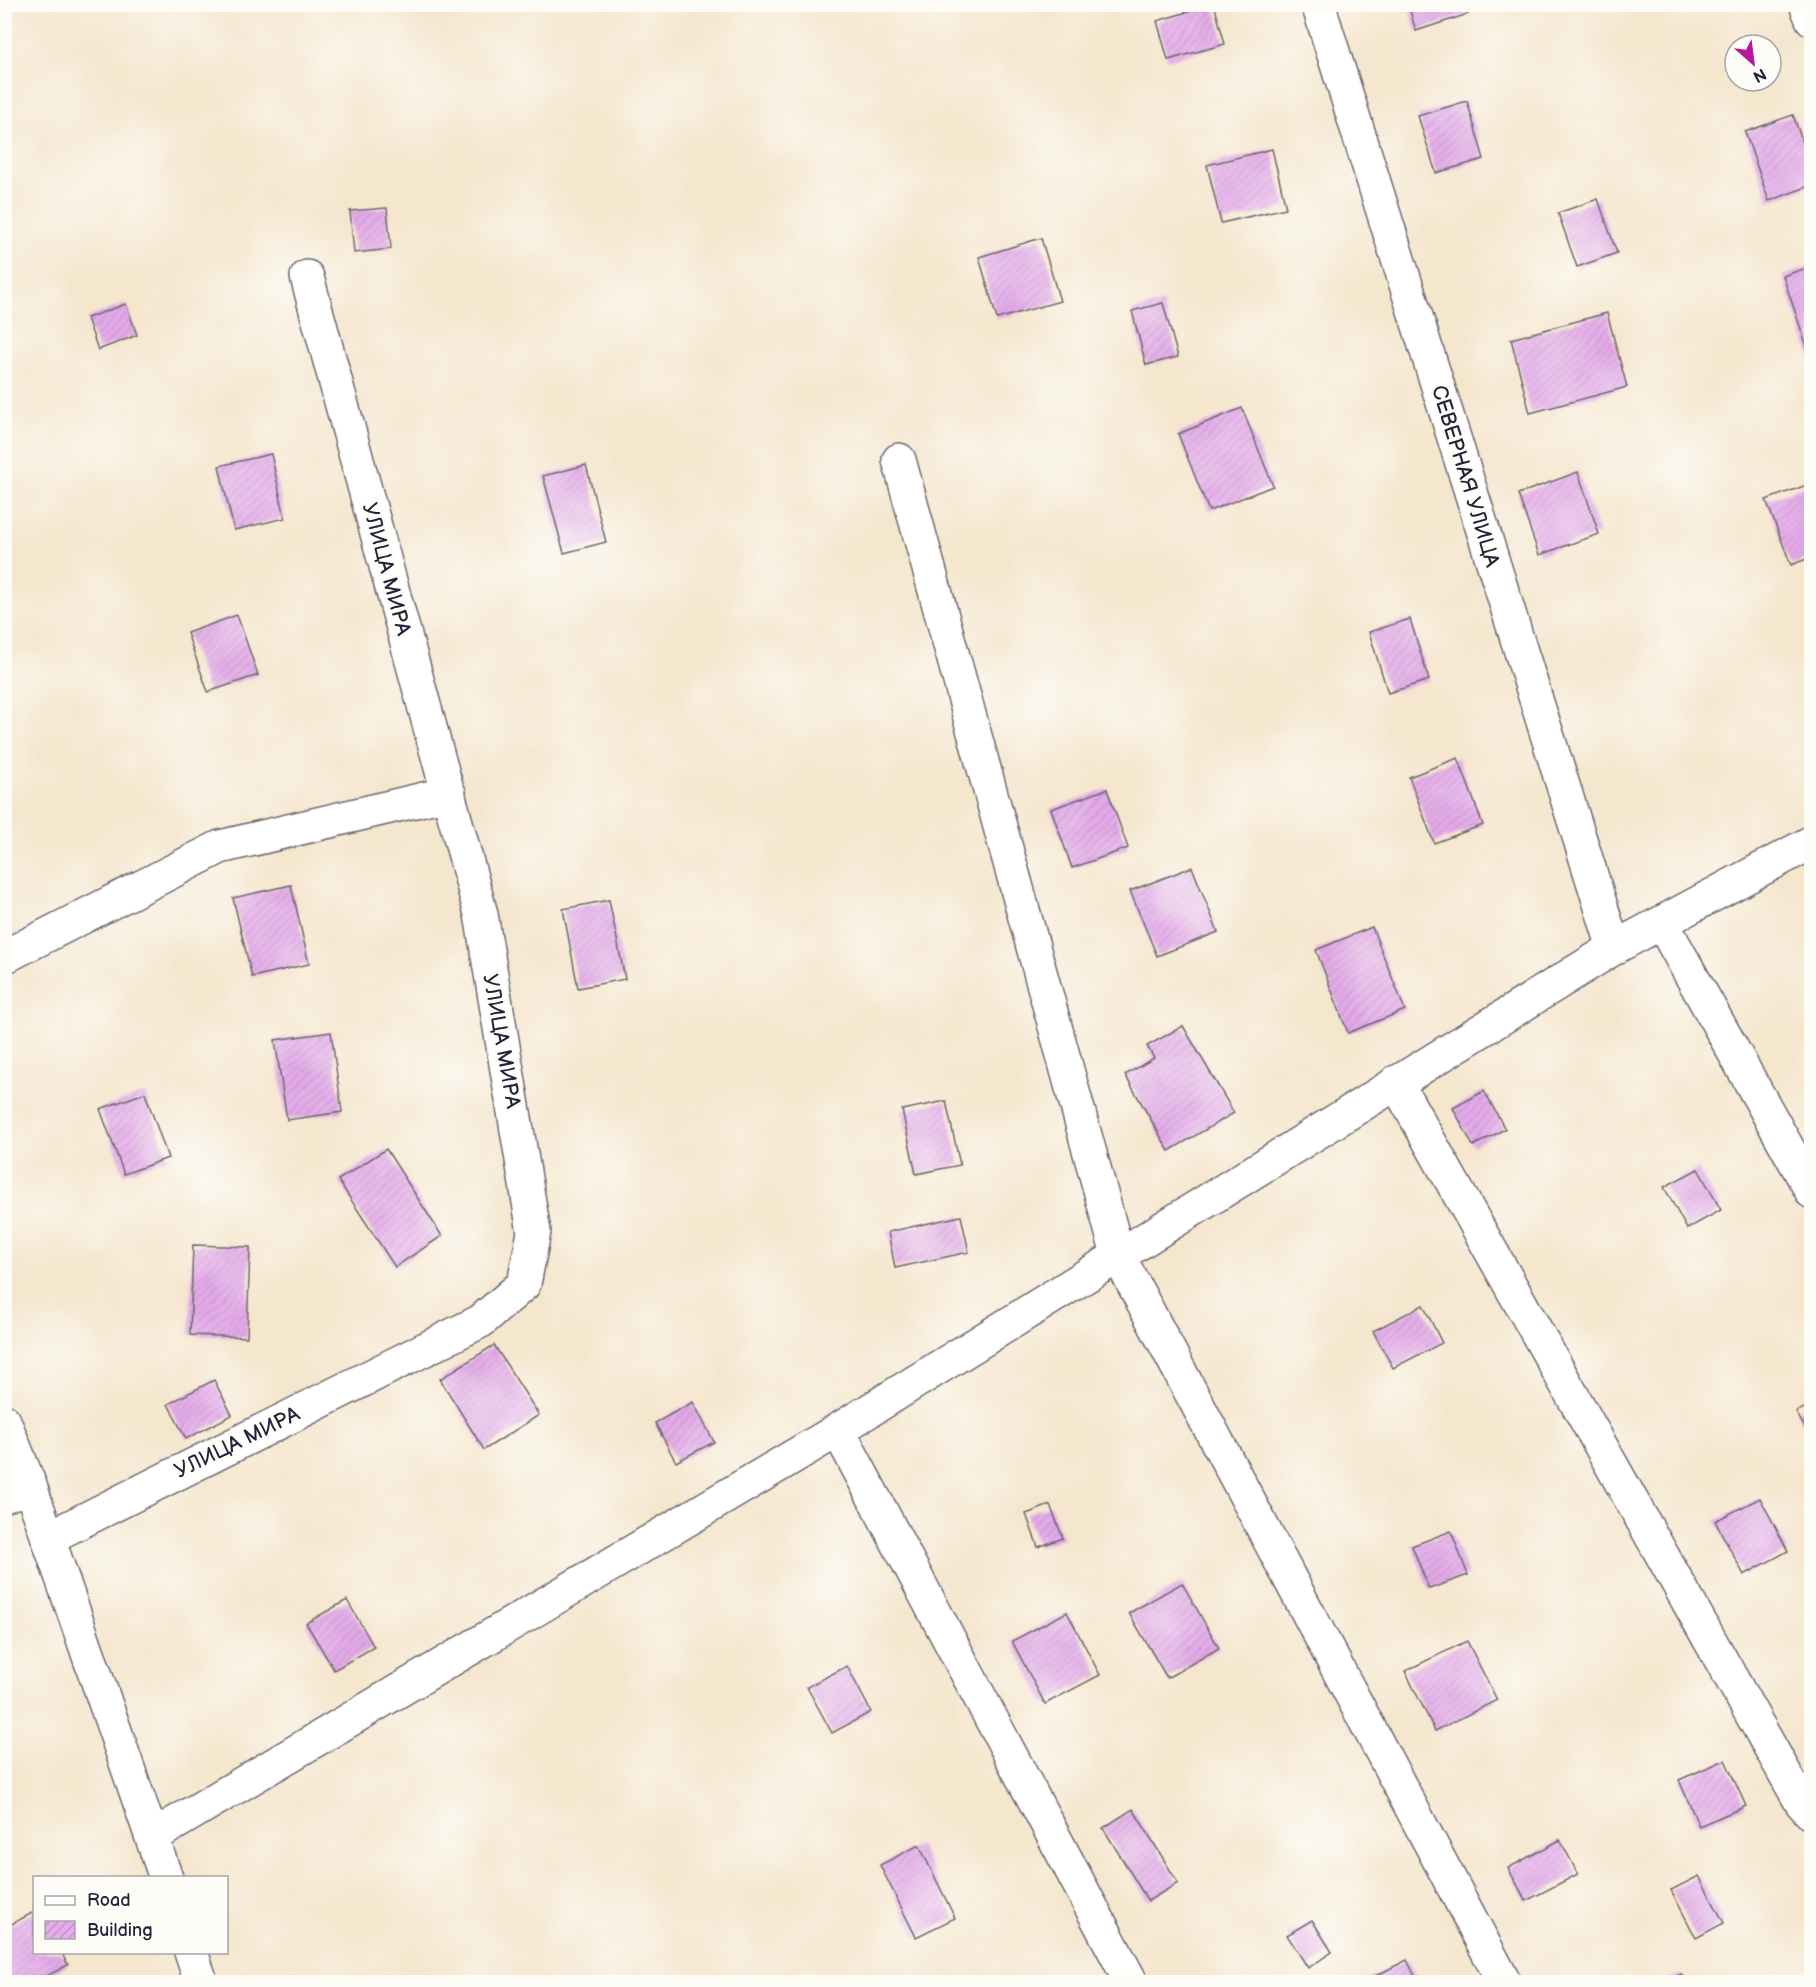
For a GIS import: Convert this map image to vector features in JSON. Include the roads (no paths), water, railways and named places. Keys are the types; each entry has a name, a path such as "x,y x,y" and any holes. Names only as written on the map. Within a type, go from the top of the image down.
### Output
{"street":[{"name":"СЕВЕРНАЯ УЛИЦА","path":"1318,4 1614,948"},
{"path":"1806,4 1812,19"},
{"name":"УЛИЦА МИРА","path":"48,1538 481,1321 524,1284 534,1232 481,914 307,277"},
{"path":"899,460 1118,1255 1504,1983"},
{"path":"4,957 220,847 448,793"},
{"path":"152,1837 838,1430 1614,948 1812,842"},
{"path":"1662,923 1812,1192"},
{"path":"1396,1082 1801,1802 1812,1814"},
{"path":"4,1421 17,1491 48,1538 165,1876"},
{"path":"838,1430 1131,1983"},
{"path":"191,1954 201,1983"}]}
